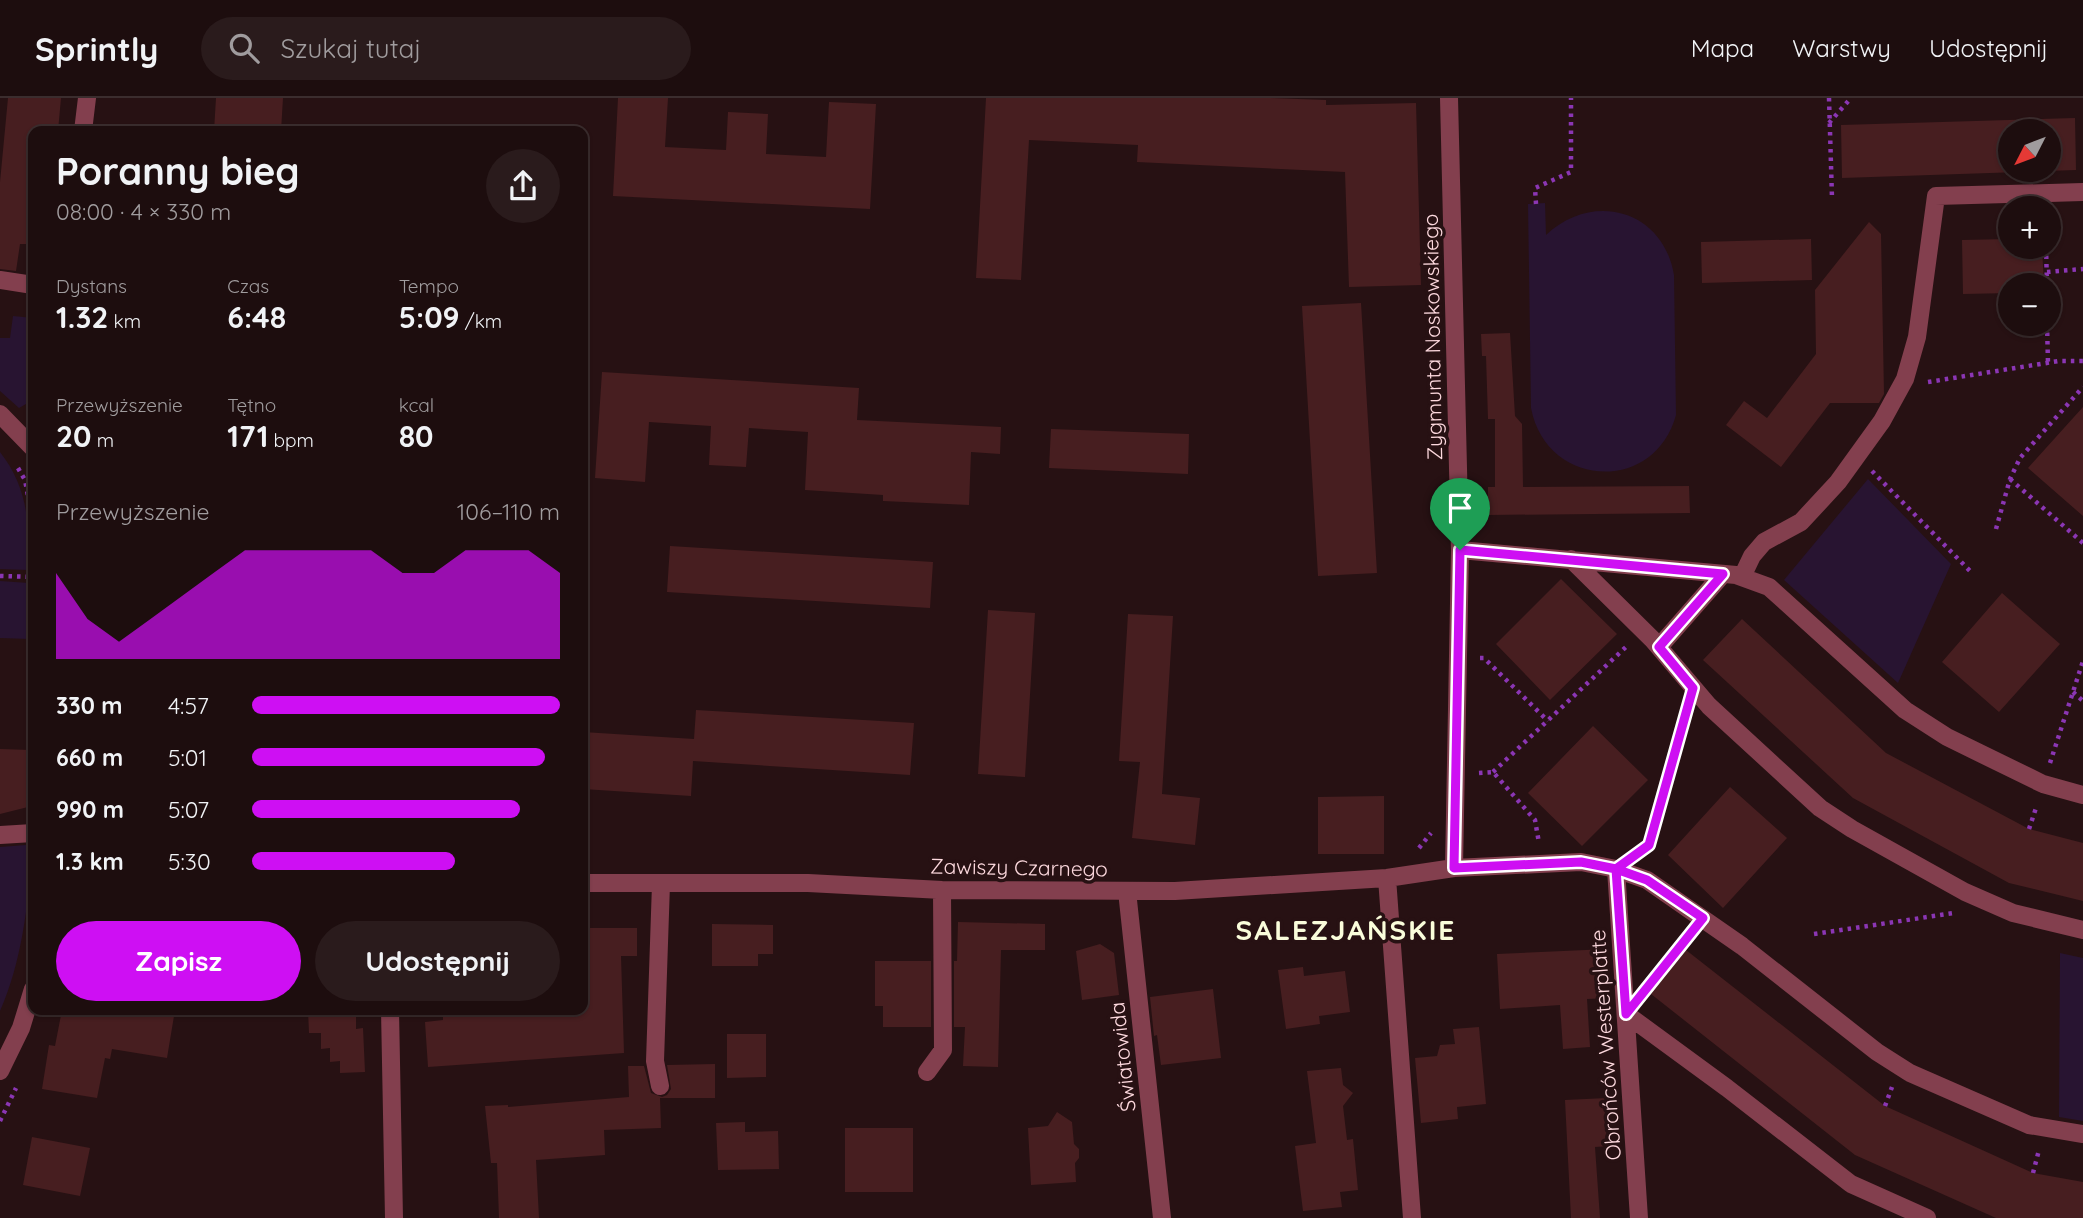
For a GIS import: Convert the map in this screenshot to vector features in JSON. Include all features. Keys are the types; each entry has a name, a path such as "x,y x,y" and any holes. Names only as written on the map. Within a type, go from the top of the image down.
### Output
{"street":[{"path":"84,126 87,98"},
{"name":"Zygmunta Noskowskiego","path":"1449,98 1460,550 1454,868"},
{"path":"1742,577 1752,556 1764,542 1801,522 1838,482 1882,421 1900,386 1917,337 1937,196 2083,192"},
{"path":"0,280 28,284"},
{"path":"0,414 28,443"},
{"path":"1460,550 1723,574 1742,577 1769,587 1905,710 1947,737 2043,784 2083,795"},
{"path":"1571,559 1659,647 1709,706 1820,808 1852,829 1965,892 2013,913 2083,930"},
{"path":"1659,647 1723,574"},
{"path":"0,835 28,833"},
{"name":"Zawiszy Czarnego","path":"588,883 808,883 942,890 1175,891 1387,878 1454,868 1581,862 1616,869 1647,880 1742,946 1877,1052 1910,1073 2029,1125 2083,1134"},
{"name":"Obrońców Westerplatte","path":"1616,869 1639,1218"},
{"path":"1387,878 1412,1218"},
{"path":"660,1086 655,1061 661,884"},
{"path":"927,1072 943,1050 942,890"},
{"name":"Światowida","path":"1127,891 1162,1218"},
{"path":"0,1071 21,1028 28,1005"},
{"path":"1626,1014 1851,1184 1927,1218"},
{"path":"390,1015 394,1218"}],"path":[{"path":"1536,204 1535,188 1571,172 1571,98"},
{"path":"1829,98 1832,198"},
{"path":"1829,123 1851,98"},
{"path":"2046,259 2047,272 2083,269"},
{"path":"2047,336 2048,363"},
{"path":"1900,386 2048,363 2083,361"},
{"path":"1996,529 2010,479 2020,458 2083,387"},
{"path":"1857,456 1972,573"},
{"path":"16,462 25,480 28,496"},
{"path":"2010,479 2083,543"},
{"path":"0,576 28,577"},
{"path":"1479,773 1493,772 1634,639"},
{"path":"1458,660 1485,658 1548,721"},
{"path":"2043,784 2083,661"},
{"path":"1616,869 1649,845 1693,688"},
{"path":"2073,692 2083,701"},
{"path":"1478,760 1479,786"},
{"path":"1493,772 1535,820 1544,864"},
{"path":"1415,853 1430,835 1432,828"},
{"path":"1814,934 1959,912"},
{"path":"1626,1014 1703,918"}],"shaded area":[{"path":"1545,203 1546,235 1564,221 1584,213 1604,211 1623,214 1641,222 1656,235 1667,253 1674,275 1676,415 1664,441 1646,459 1624,469 1601,472 1578,466 1557,454 1541,435 1531,408 1528,204"},
{"path":"13,316 28,318 28,403 19,408 0,391 0,338 10,338"},
{"path":"0,452 10,466 22,494 28,530 28,570 0,569"},
{"path":"1868,479 1951,564 1898,683 1784,580"},
{"path":"0,581 28,583 28,639 0,638"},
{"path":"26,845 28,848 28,897 19,954 0,1011 0,847"},
{"path":"2060,953 2083,958 2083,1121 2059,1117"}],"building":[{"path":"8,98 61,98 58,126 28,126 28,244 20,244 16,271 0,269 0,182"},
{"path":"216,98 283,98 281,126 214,126"},
{"path":"618,98 668,98 665,147 726,150 728,112 768,114 766,154 826,157 829,102 876,104 870,209 613,196"},
{"path":"986,98 1271,98 1326,100 1326,105 1416,103 1421,285 1349,287 1345,172 1137,162 1138,145 1029,140 1021,280 976,278"},
{"path":"2075,118 2076,170 2062,170 2062,119 2042,119"},
{"path":"1998,120 1998,173 1842,178 1841,125"},
{"path":"1869,222 1881,234 1884,394 1879,403 1830,403 1781,467 1726,425 1744,401 1767,418 1816,354 1815,290"},
{"path":"1811,239 1812,280 1702,283 1701,242"},
{"path":"1998,239 1998,259 2043,259 2043,273 1998,273 1998,293 1963,294 1962,240"},
{"path":"1361,303 1377,573 1318,576 1302,306"},
{"path":"1510,333 1515,416 1522,424 1523,487 1689,486 1690,513 1488,515 1488,487 1495,487 1495,419 1488,419 1486,356 1482,356 1481,334"},
{"path":"602,372 859,388 857,420 1001,427 1000,454 971,452 969,505 883,501 883,495 805,490 808,432 749,428 746,467 709,465 711,426 649,422 645,482 595,478"},
{"path":"2083,407 2083,516 2028,468"},
{"path":"1051,429 1189,434 1188,474 1049,468"},
{"path":"670,546 933,562 930,608 667,592"},
{"path":"1561,579 1617,634 1550,700 1496,644"},
{"path":"2002,593 2060,644 1999,712 1942,662"},
{"path":"988,610 1035,613 1025,777 978,774"},
{"path":"1128,614 1173,616 1162,794 1200,798 1195,845 1132,838 1140,762 1119,761"},
{"path":"1742,619 1886,753 2029,829 2083,843 2083,901 2009,883 1853,798 1703,660"},
{"path":"696,710 914,723 910,775 693,761 691,796 588,789 588,732 694,739"},
{"path":"1593,726 1648,780 1582,846 1528,793"},
{"path":"0,749 28,750 28,807 0,814"},
{"path":"1730,787 1787,838 1723,908 1668,855"},
{"path":"1384,796 1384,854 1318,854 1318,797"},
{"path":"958,922 1045,924 1045,950 1001,950 998,1067 963,1066 965,1027 954,1027 954,961 957,961"},
{"path":"712,924 773,925 773,954 758,954 758,966 712,966"},
{"path":"588,928 637,928 637,956 621,956 624,1053 428,1067 425,1022 443,1020 443,1016 458,1015 588,1015"},
{"path":"1100,944 1114,953 1119,995 1082,1000 1076,951"},
{"path":"1608,949 1611,998 1587,999 1590,1047 1563,1049 1560,1005 1500,1009 1497,954"},
{"path":"1686,950 1885,1106 2033,1173 2083,1182 2083,1218 1996,1218 1855,1155 1651,994"},
{"path":"875,961 931,961 931,1027 883,1027 883,1006 875,1006"},
{"path":"1303,967 1304,976 1345,971 1350,1012 1319,1016 1320,1024 1286,1029 1278,970"},
{"path":"1213,989 1221,1058 1161,1065 1157,1035 1154,1036 1150,997"},
{"path":"61,1015 174,1015 167,1058 112,1049 110,1059 105,1058 97,1098 42,1089 49,1045 55,1046"},
{"path":"308,1015 356,1015 356,1029 363,1028 365,1072 340,1073 340,1061 330,1062 330,1048 321,1049 321,1033 309,1033"},
{"path":"1479,1027 1486,1104 1457,1107 1458,1119 1421,1123 1415,1058 1437,1056 1440,1045 1455,1044 1453,1029"},
{"path":"727,1034 766,1034 766,1077 727,1078"},
{"path":"715,1064 715,1098 660,1098 661,1128 604,1130 605,1155 536,1160 539,1218 499,1218 497,1163 491,1163 485,1106 508,1107 629,1097 628,1066 644,1066 651,1093 662,1097 671,1089 667,1065"},
{"path":"1341,1068 1343,1085 1353,1093 1343,1106 1347,1140 1353,1139 1358,1190 1340,1192 1342,1207 1303,1211 1295,1146 1316,1143 1307,1071"},
{"path":"1607,1098 1609,1146 1595,1147 1600,1218 1571,1218 1565,1100"},
{"path":"1057,1112 1072,1122 1074,1144 1079,1149 1079,1158 1075,1163 1076,1182 1031,1185 1028,1128 1048,1126"},
{"path":"745,1122 745,1132 778,1131 779,1169 718,1170 716,1123"},
{"path":"845,1128 913,1128 913,1192 845,1192"},
{"path":"32,1137 90,1148 80,1196 23,1185"}],"district":[{"name":"SALEZJAŃSKIE","path":"1346,929"}],"route":[{"path":"1460,550 1454,868 1581,862 1616,869 1647,880 1703,918 1626,1014 1616,869 1649,845 1693,688 1659,647 1723,574 1460,550"}]}
